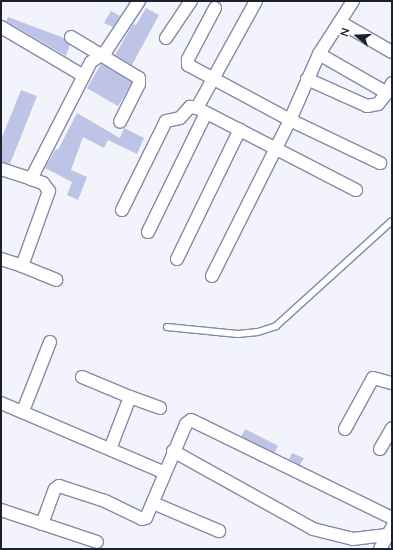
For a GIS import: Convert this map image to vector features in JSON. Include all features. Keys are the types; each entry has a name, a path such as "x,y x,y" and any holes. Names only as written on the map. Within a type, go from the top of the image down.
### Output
{"street":[{"path":"31,179 91,62 106,51 139,1"},
{"path":"166,38 191,1"},
{"path":"148,232 202,110 213,79 256,1"},
{"path":"212,276 290,120 319,54 353,1"},
{"path":"215,8 188,63 191,68 290,120 380,164"},
{"path":"340,22 392,52"},
{"path":"1,27 84,76"},
{"path":"71,37 139,78 139,84 120,122"},
{"path":"307,79 367,106 378,104 389,88 319,54"},
{"path":"122,210 166,121 180,118 190,107 202,110 356,190"},
{"path":"177,258 240,129"},
{"path":"1,169 43,183 49,191 22,266"},
{"path":"2,264 22,266 56,280"},
{"path":"23,411 50,342"},
{"path":"82,377 160,408"},
{"path":"345,429 369,382 379,377 392,383"},
{"path":"110,449 130,397"},
{"path":"1,403 23,411 163,472"},
{"path":"42,524 55,489 59,486 105,501 142,519 146,518 163,472 186,424 194,421 392,518"},
{"path":"380,449 392,428"},
{"path":"173,451 313,529 353,539 390,531"},
{"path":"152,503 219,531"},
{"path":"1,510 97,542"},
{"path":"380,549 390,531"}],"lane":[{"path":"167,327 238,334 258,332 276,326 392,221"}],"building":[{"path":"146,8 159,15 132,65 115,55 133,24 136,25"},
{"path":"111,11 120,16 113,27 104,23"},
{"path":"8,17 64,38 70,45 66,56 6,21"},
{"path":"101,64 132,82 118,106 87,88"},
{"path":"21,90 37,96 10,164 1,162 1,140"},
{"path":"77,113 120,138 124,128 144,138 137,154 108,140 104,148 83,137 71,170 87,177 78,200 67,195 72,182 45,168 56,149 58,150"},
{"path":"245,429 278,446 274,453 241,436"},
{"path":"292,453 304,458 300,465 289,459"}]}
